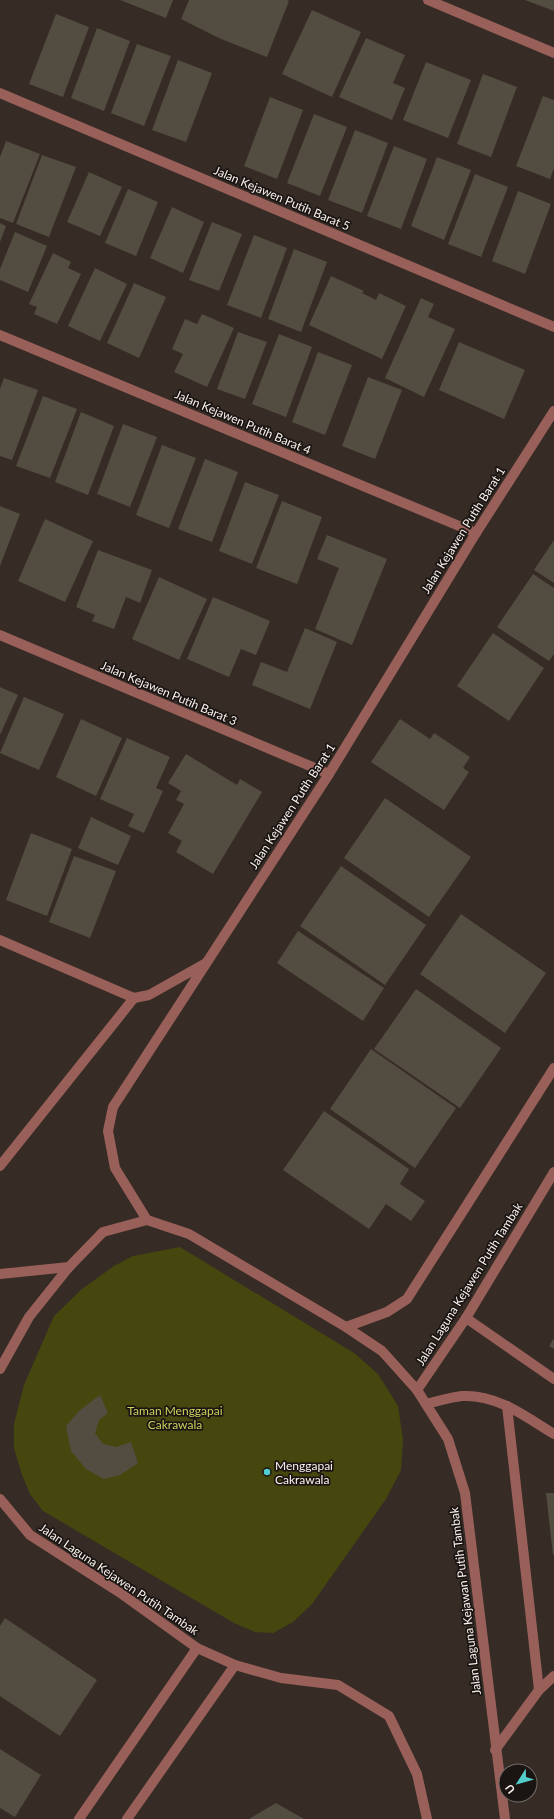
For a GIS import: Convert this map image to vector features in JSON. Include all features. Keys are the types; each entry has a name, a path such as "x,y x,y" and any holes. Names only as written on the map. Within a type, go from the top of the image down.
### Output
{"street":[{"path":"428,0 554,53"},
{"name":"Jalan Kejawen Putih Barat 5","path":"0,93 554,327"},
{"name":"Jalan Kejawen Putih Barat 4","path":"0,335 476,533"},
{"name":"Jalan Kejawen Putih Barat 1","path":"147,1220 115,1168 108,1131 113,1107 329,774 476,533 554,411"},
{"name":"Jalan Kejawen Putih Barat 3","path":"0,635 329,774"},
{"path":"0,940 134,998"},
{"path":"0,1166 134,998 155,992 208,962"},
{"path":"346,1327 387,1312 406,1299 554,1068"},
{"name":"Jalan Laguna Kejawen Putih Tambak","path":"147,1220 190,1234 346,1327 382,1351 417,1390 466,1318 554,1172"},
{"path":"0,1368 29,1317 69,1267 103,1232 147,1220"},
{"path":"0,1274 69,1267"},
{"path":"466,1318 554,1378"},
{"name":"Jalan Laguna Kejawan Putih Tambak","path":"417,1390 448,1438 466,1493 495,1750 505,1819"},
{"path":"426,1404 461,1396 476,1396 495,1400 554,1434"},
{"path":"507,1406 539,1690"},
{"name":"Jalan Laguna Kejawen Putih Tambak","path":"0,1499 30,1535 119,1592 197,1648 235,1665"},
{"path":"79,1819 197,1648"},
{"path":"127,1819 235,1665 281,1678 338,1684 389,1716 417,1774 427,1819"},
{"path":"495,1750 539,1690 554,1676"}],"green space":[{"name":"Taman Menggapai Cakrawala","path":"180,1247 354,1353 378,1374 398,1406 403,1440 401,1470 386,1499 312,1604 293,1622 273,1633 255,1632 234,1623 43,1511 30,1494 22,1475 14,1448 14,1424 24,1385 54,1316 82,1289 114,1266 133,1256"}],"building":[{"path":"120,0 173,0 166,18"},
{"path":"189,0 289,1 267,57 221,39 181,19"},
{"path":"525,0 554,0 554,11"},
{"path":"312,10 361,32 332,97 282,74"},
{"path":"56,14 89,27 63,97 29,84"},
{"path":"97,28 130,41 104,111 71,98"},
{"path":"366,38 405,55 393,83 405,88 392,120 339,97"},
{"path":"137,44 171,56 144,126 111,113"},
{"path":"178,60 212,73 186,142 152,130"},
{"path":"426,62 471,80 448,138 403,120"},
{"path":"483,74 517,87 491,157 457,144"},
{"path":"543,96 554,100 554,168 550,179 516,166"},
{"path":"270,97 303,110 277,179 244,166"},
{"path":"314,114 347,127 320,196 287,183"},
{"path":"355,130 388,143 362,213 328,200"},
{"path":"6,141 40,154 13,223 0,218 0,157"},
{"path":"394,146 427,159 401,229 367,216"},
{"path":"42,155 76,167 49,237 16,224"},
{"path":"437,157 471,170 444,240 411,226"},
{"path":"89,172 122,187 100,236 67,222"},
{"path":"475,174 508,187 481,257 448,244"},
{"path":"128,189 158,202 136,256 105,243"},
{"path":"518,191 551,204 525,274 492,261"},
{"path":"172,207 204,222 183,273 150,258"},
{"path":"212,222 242,234 219,291 189,280"},
{"path":"0,223 6,226 0,242"},
{"path":"15,232 47,246 28,292 0,280 0,269"},
{"path":"254,235 287,248 261,318 227,305"},
{"path":"294,249 327,262 301,332 268,319"},
{"path":"53,253 71,262 68,268 81,274 57,324 34,314 37,307 29,304"},
{"path":"95,268 127,284 100,341 68,326"},
{"path":"331,276 364,291 362,293 376,300 379,293 406,306 382,359 309,325"},
{"path":"134,283 166,297 139,358 107,343"},
{"path":"421,298 434,304 428,317 455,329 424,397 385,378"},
{"path":"202,314 234,328 207,387 174,372 183,354 172,349 185,319 197,324"},
{"path":"238,332 267,342 245,399 217,389"},
{"path":"279,334 312,347 286,417 252,404"},
{"path":"459,342 525,370 504,419 439,390"},
{"path":"318,352 352,365 325,435 292,422"},
{"path":"368,377 402,390 375,459 342,446"},
{"path":"4,378 38,390 12,460 0,456 0,389"},
{"path":"43,396 77,409 50,478 16,466"},
{"path":"81,412 114,426 88,495 55,482"},
{"path":"123,424 157,437 130,507 97,494"},
{"path":"162,445 196,458 169,528 136,515"},
{"path":"205,459 238,472 212,542 178,529"},
{"path":"245,482 279,495 252,564 219,551"},
{"path":"282,501 322,517 297,584 256,568"},
{"path":"0,506 20,514 0,566"},
{"path":"45,519 93,541 65,602 18,581"},
{"path":"327,535 387,559 352,645 315,629 339,568 317,559"},
{"path":"554,540 554,583 534,570"},
{"path":"98,550 152,570 140,603 126,597 114,629 92,621 95,615 76,607"},
{"path":"533,574 554,588 554,654 549,661 497,627"},
{"path":"159,577 207,599 179,660 132,639"},
{"path":"213,597 270,621 256,655 241,649 229,677 187,659"},
{"path":"305,628 337,642 310,709 252,685 261,662 287,672"},
{"path":"493,633 544,668 509,721 457,686"},
{"path":"0,687 18,695 0,735"},
{"path":"24,697 64,714 39,770 0,753"},
{"path":"81,719 122,738 96,796 56,777"},
{"path":"400,719 430,739 434,733 470,757 463,768 469,772 444,810 371,762"},
{"path":"127,738 170,757 156,788 163,791 144,833 128,826 134,814 100,799"},
{"path":"186,754 237,785 240,779 262,792 213,874 176,852 182,841 168,833 184,804 176,800 181,791 168,783"},
{"path":"385,798 471,857 429,917 344,858"},
{"path":"91,817 131,836 118,865 78,848"},
{"path":"31,833 72,849 47,916 6,900"},
{"path":"74,856 116,871 90,938 49,922"},
{"path":"341,866 426,925 385,985 300,926"},
{"path":"461,914 546,973 505,1033 420,974"},
{"path":"298,931 384,988 363,1021 277,963"},
{"path":"416,989 501,1048 460,1108 374,1049"},
{"path":"371,1049 456,1108 415,1168 330,1109"},
{"path":"324,1111 409,1169 400,1184 425,1201 411,1221 386,1204 369,1229 283,1170"},
{"path":"554,1338 554,1349 549,1346"},
{"path":"100,1395 108,1413 99,1420 95,1433 103,1444 116,1447 131,1442 138,1463 120,1475 104,1479 86,1469 71,1451 66,1426 79,1411"},
{"path":"546,1493 554,1493 554,1555 553,1555"},
{"path":"5,1618 97,1680 60,1736 0,1696 0,1626"},
{"path":"0,1749 41,1775 15,1817 0,1808"},
{"path":"276,1803 304,1819 249,1819"}],"place":[{"name":"Menggapai Cakrawala","path":"267,1472"}]}
